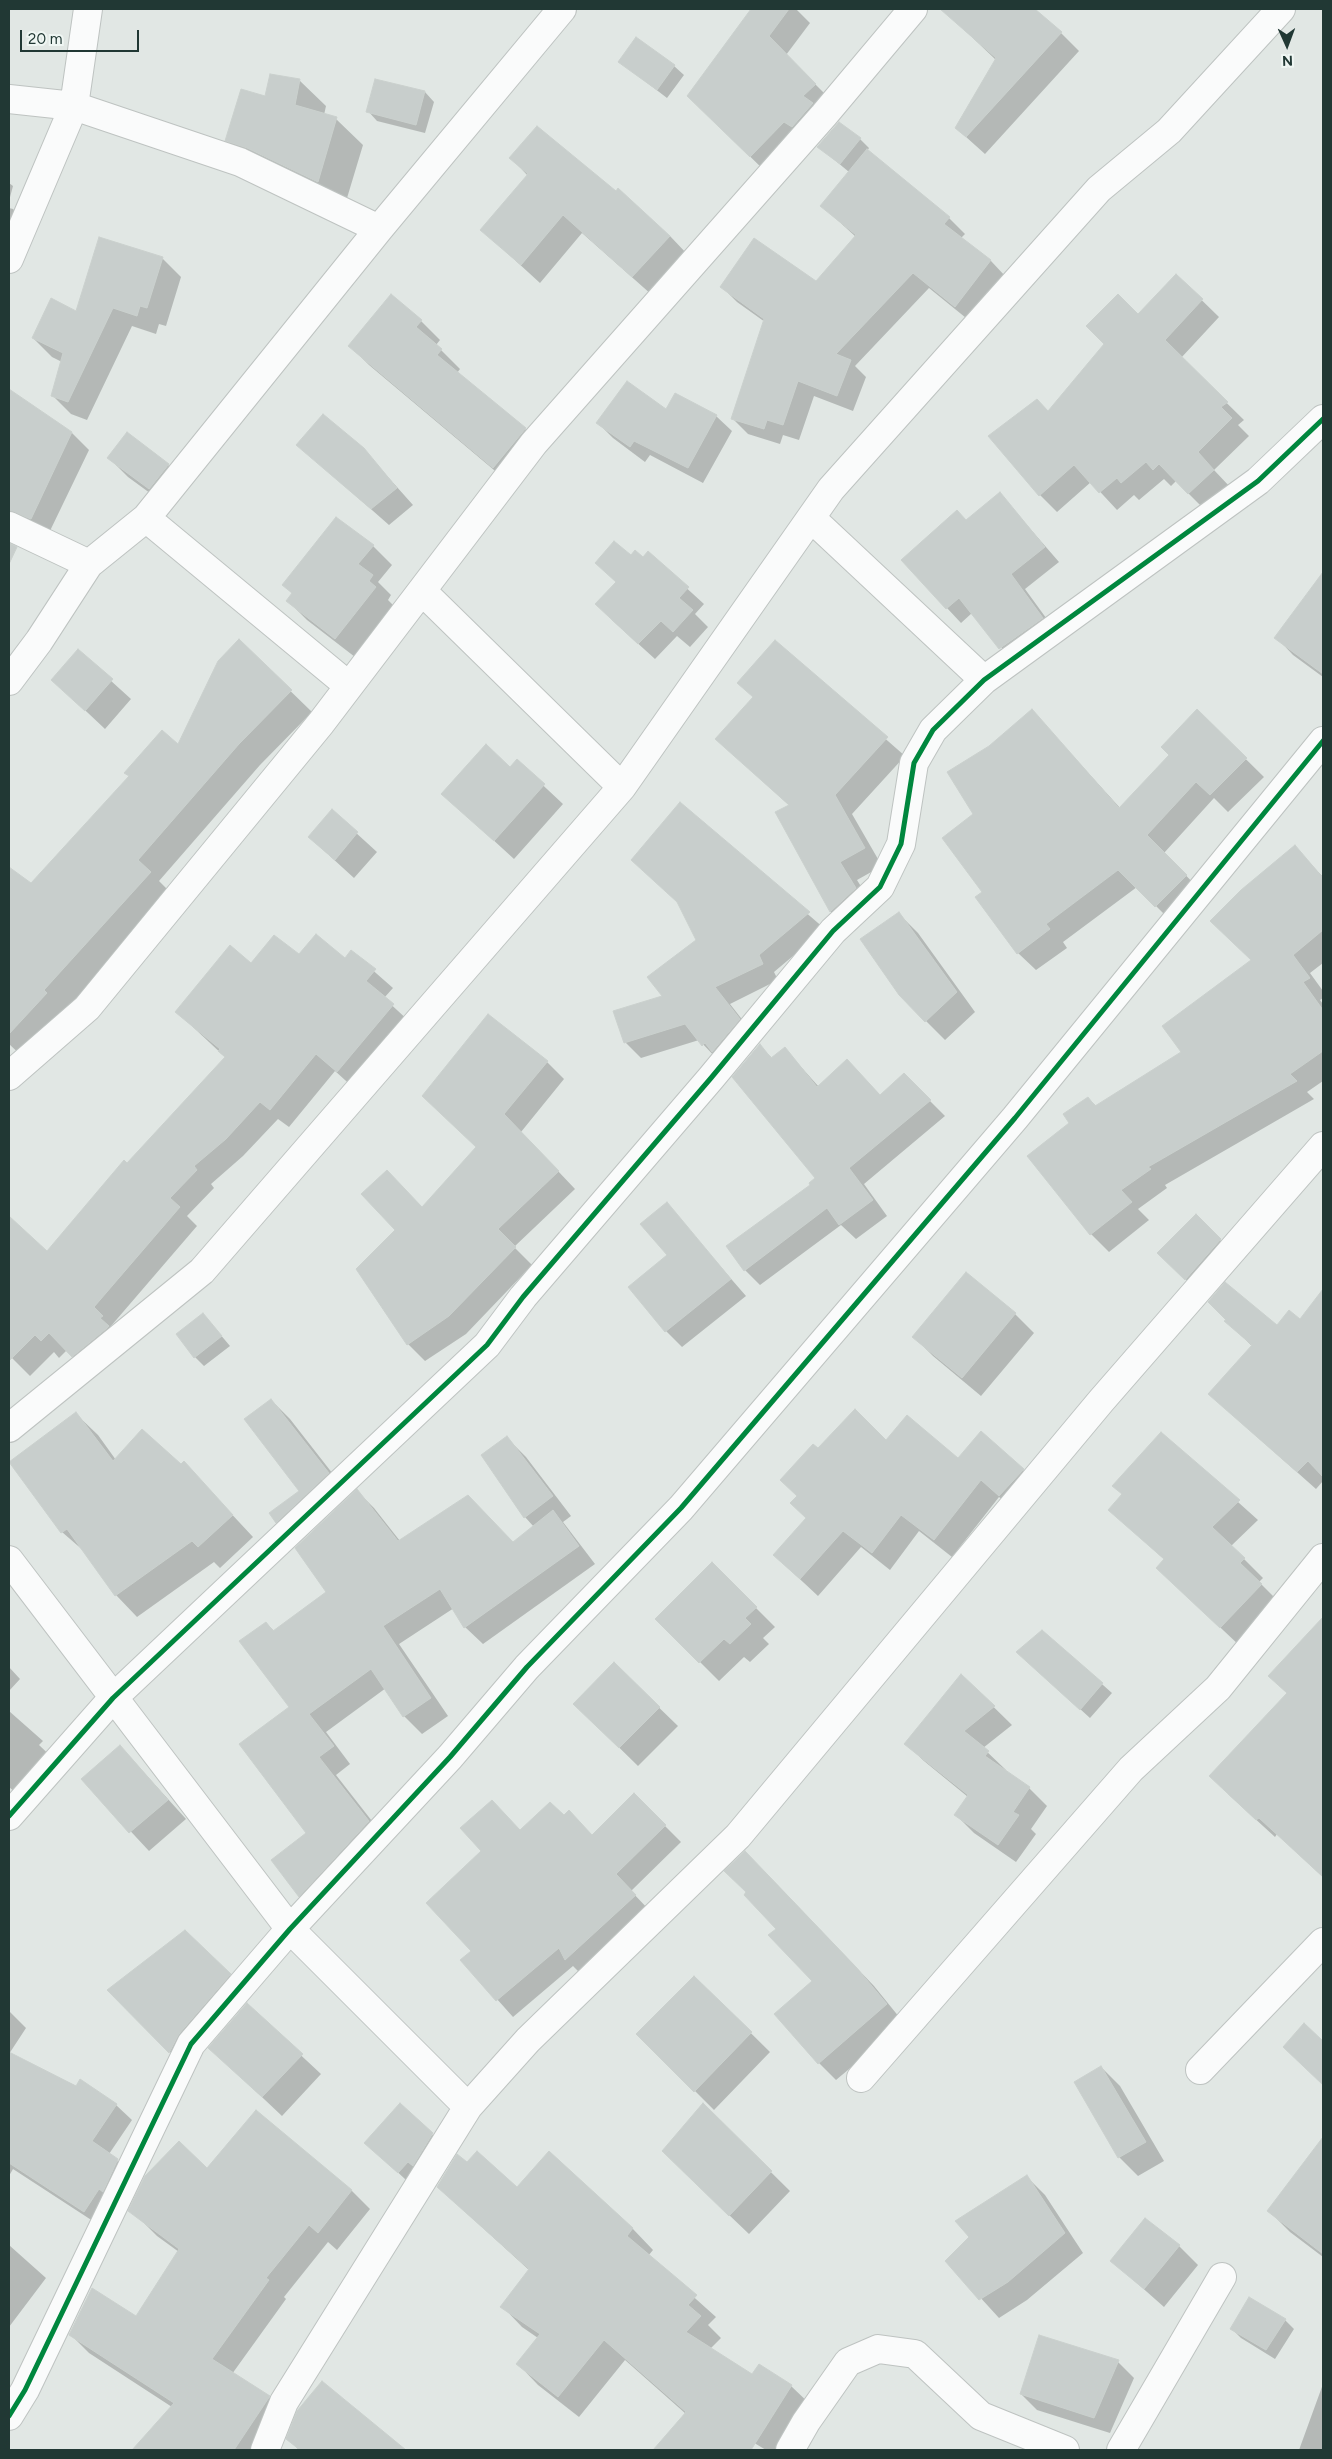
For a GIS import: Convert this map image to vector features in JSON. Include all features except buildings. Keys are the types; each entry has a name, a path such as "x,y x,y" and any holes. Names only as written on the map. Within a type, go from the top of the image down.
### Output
{"street":[{"path":"9,259 74,106 88,9"},
{"path":"9,681 39,641 89,564 146,518 379,229 562,9"},
{"path":"9,1076 87,1008 349,686 534,443 818,122 913,9"},
{"path":"9,1428 202,1271 622,787 831,489 1100,189 1169,130 1281,9"},
{"path":"9,99 74,106 240,162 379,229"},
{"path":"9,1816 113,1698 487,1345 523,1297 833,931 880,886 901,844 914,764 933,730 984,680 1258,481 1323,419"},
{"path":"146,518 349,686"},
{"path":"811,518 984,680"},
{"path":"9,526 89,564"},
{"path":"422,591 622,787"},
{"path":"9,2416 25,2390 191,2044 290,1929 450,1757 526,1666 681,1508 1015,1118 1323,741"},
{"path":"264,2450 284,2402 468,2107 528,2040 738,1836 1101,1401 1323,1146"},
{"path":"861,2078 1131,1769 1218,1688 1323,1558"},
{"path":"9,1560 290,1929 468,2107"},
{"path":"1200,2070 1323,1942"},
{"path":"1121,2450 1222,2277"},
{"path":"790,2450 806,2422 848,2362 878,2349 915,2354 981,2416 1065,2450"}],"cycle path":[{"path":"9,1816 113,1698 487,1345 523,1297 711,1078 833,931 880,887 901,844 914,763 933,730 984,680 1258,481 1323,419"},
{"path":"9,2416 25,2390 191,2044 290,1929 450,1757 527,1667 681,1508 1015,1118 1323,741"}]}
